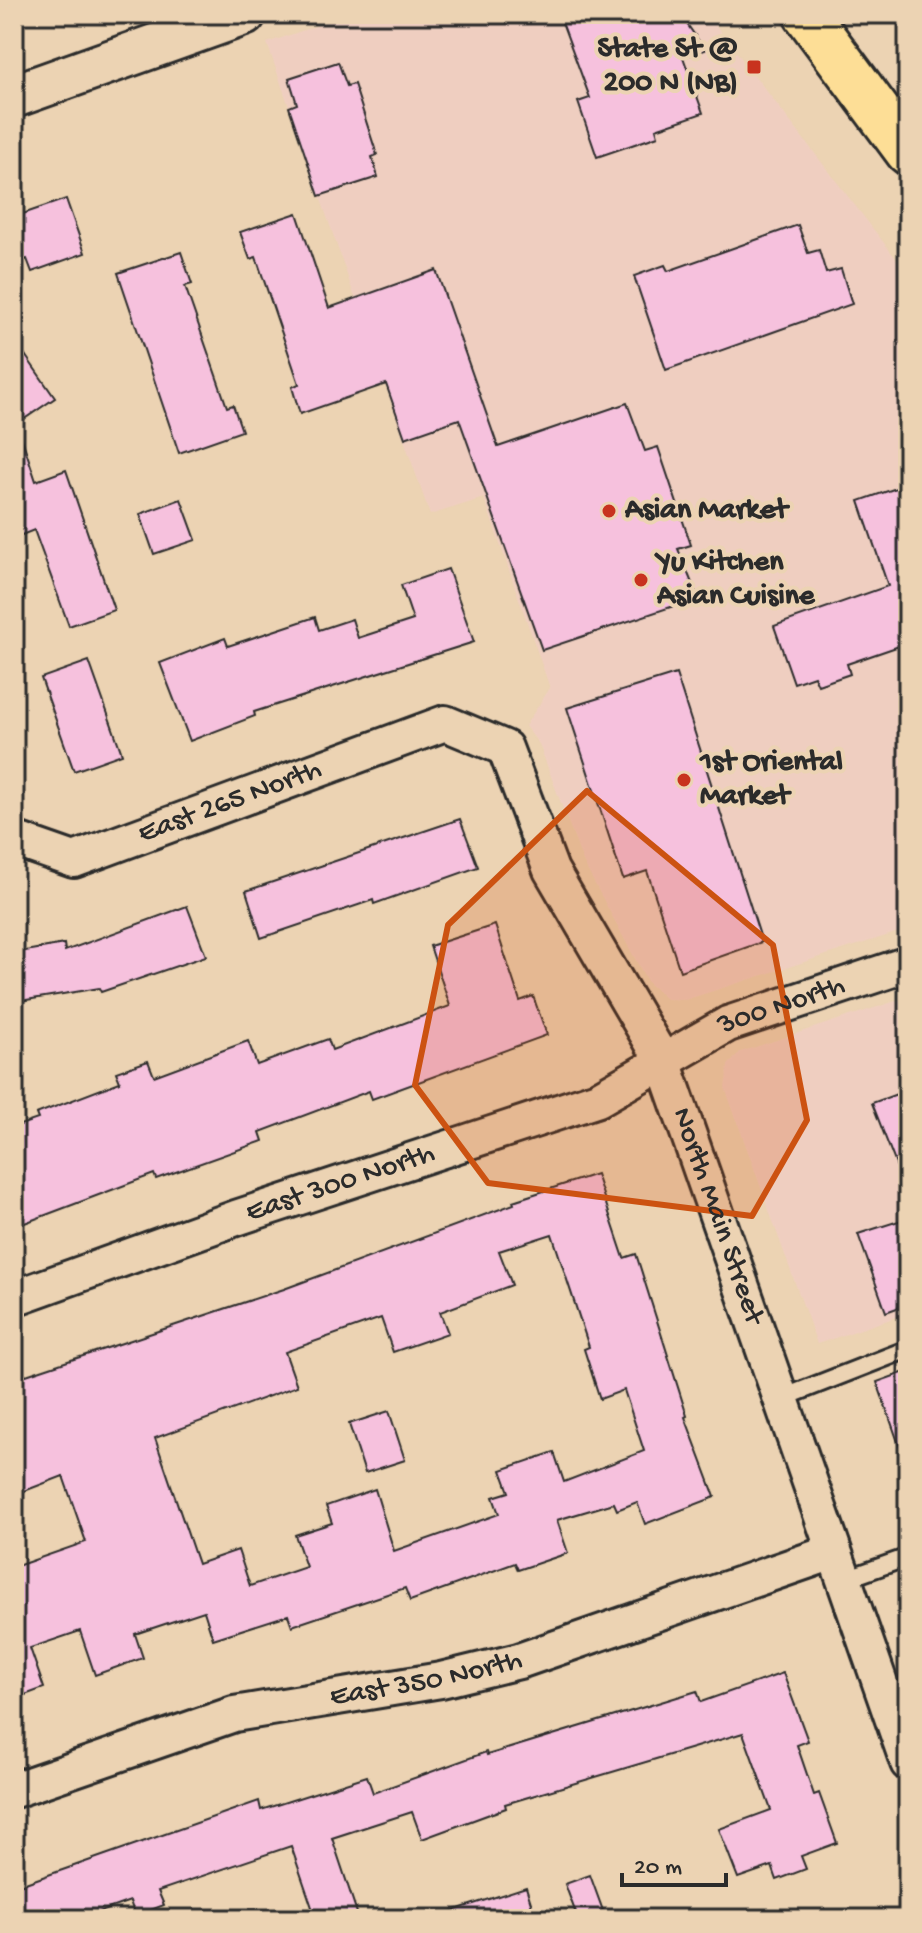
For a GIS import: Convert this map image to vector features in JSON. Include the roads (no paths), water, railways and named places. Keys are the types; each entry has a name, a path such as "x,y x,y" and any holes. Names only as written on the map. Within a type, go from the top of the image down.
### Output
{"main road":[{"path":"806,14 908,152"}],"street":[{"path":"14,96 233,18"},
{"name":"East 265 North","path":"14,839 74,860 445,723"},
{"name":"North Main Street","path":"445,723 505,748 551,870 663,1061 907,1760"},
{"name":"300 North","path":"663,1061 728,1024 908,964"},
{"name":"East 300 North","path":"14,1298 236,1218 598,1099 663,1061"},
{"name":"East 350 North","path":"14,1790 234,1714 412,1685 519,1661 838,1566"}],"lane":[{"path":"780,1399 908,1349"},
{"path":"838,1566 908,1557"}],"place":[{"name":"State St @ 200 N (NB)","path":"754,67"},
{"name":"Asian Market","path":"609,511"},
{"name":"Yu Kitchen Asian Cuisine","path":"641,580"},
{"name":"1st Oriental Market","path":"684,780"}]}
